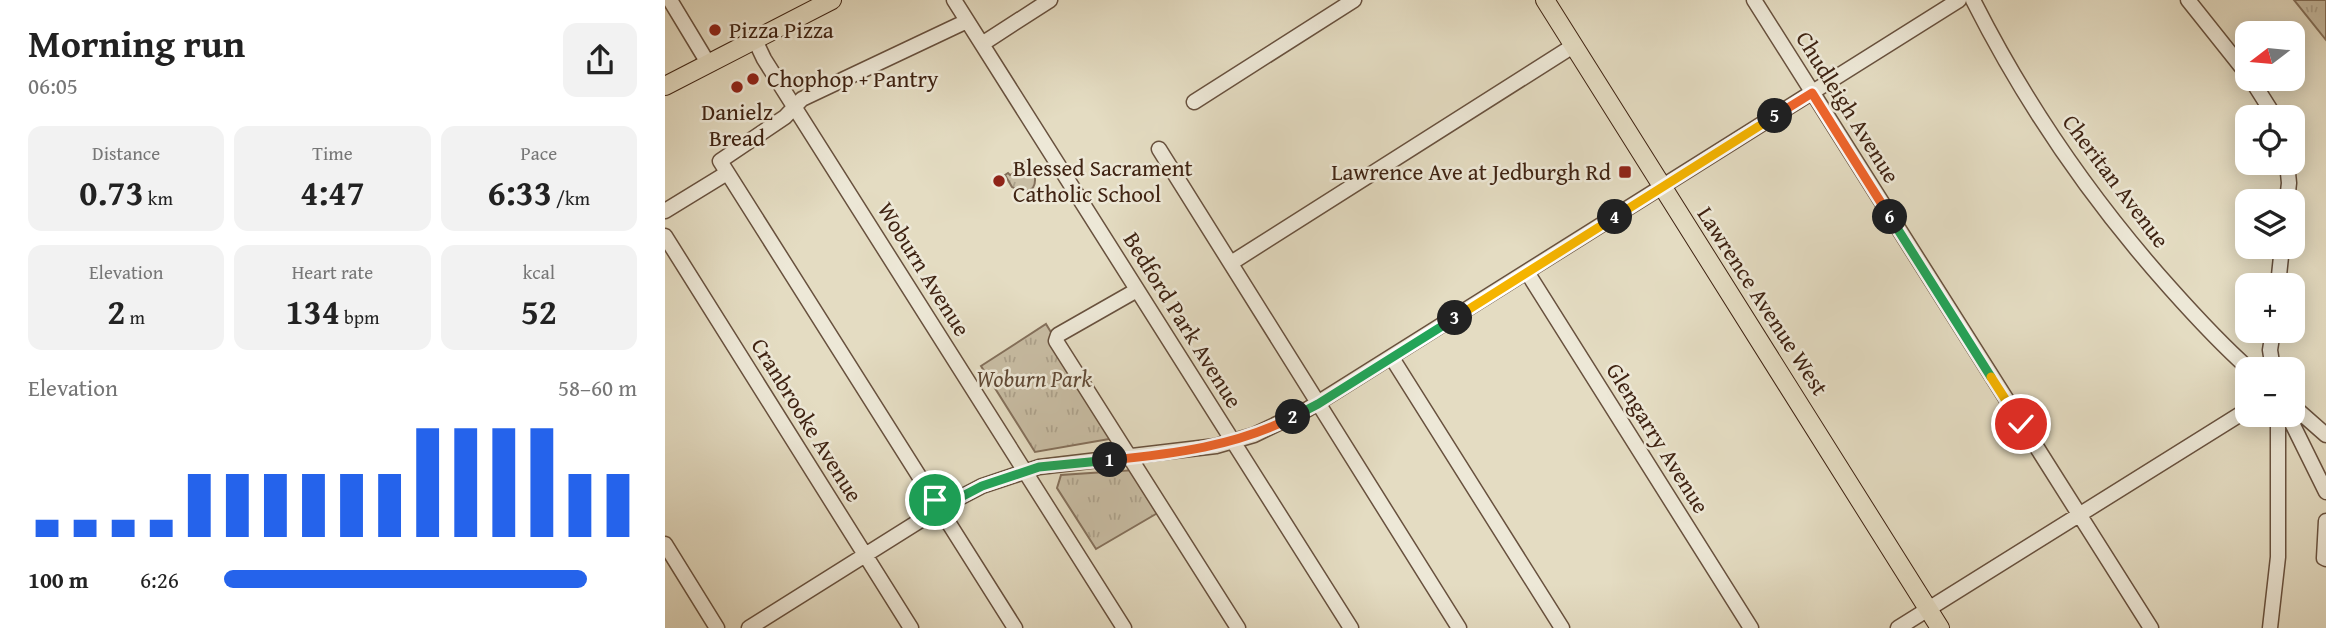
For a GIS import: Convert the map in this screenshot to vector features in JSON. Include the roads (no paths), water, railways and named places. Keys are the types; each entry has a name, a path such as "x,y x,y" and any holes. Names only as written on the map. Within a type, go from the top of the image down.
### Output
{"main road":[{"path":"665,86 832,0"},
{"name":"Lawrence Avenue West","path":"1545,0 1940,628"}],"street":[{"path":"670,0 708,63"},
{"name":"Bedford Park Avenue","path":"954,0 1351,628"},
{"path":"982,44 1050,0"},
{"path":"1194,102 1354,0"},
{"name":"Chudleigh Avenue","path":"1753,0 2151,628"},
{"path":"749,628 940,508 982,486 1039,467 1208,448 1271,427 1318,404 1959,0"},
{"name":"Cheritan Avenue","path":"1973,0 2027,97 2075,170 2160,277 2236,357"},
{"path":"2188,0 2235,59"},
{"path":"967,21 802,100 785,117 720,161 1015,628"},
{"name":"Woburn Avenue","path":"755,40 794,107 1124,628"},
{"path":"1231,262 1573,46"},
{"path":"1159,149 1459,628"},
{"path":"665,211 727,173"},
{"name":"Cranbrooke Avenue","path":"665,236 911,628"},
{"name":"Glengarry Avenue","path":"1527,272 1751,628"},
{"path":"1137,290 1058,335 1056,341 1238,628"},
{"path":"1392,358 1562,628"},
{"path":"1898,628 2235,417"},
{"path":"2305,417 2326,435"},
{"path":"2270,628 2278,557 2278,427"},
{"path":"2294,427 2326,492"},
{"path":"2326,521 2326,559"},
{"path":"665,544 717,628"}],"place":[{"name":"Pizza Pizza","path":"715,30"},
{"name":"Chophop + Pantry","path":"753,79"},
{"name":"Danielz Bread","path":"737,87"},
{"name":"Lawrence Ave at Jedburgh Rd","path":"1625,172"},
{"name":"Blessed Sacrament Catholic School","path":"999,181"}],"park label":[{"name":"Woburn Park","path":"1034,379"}]}
